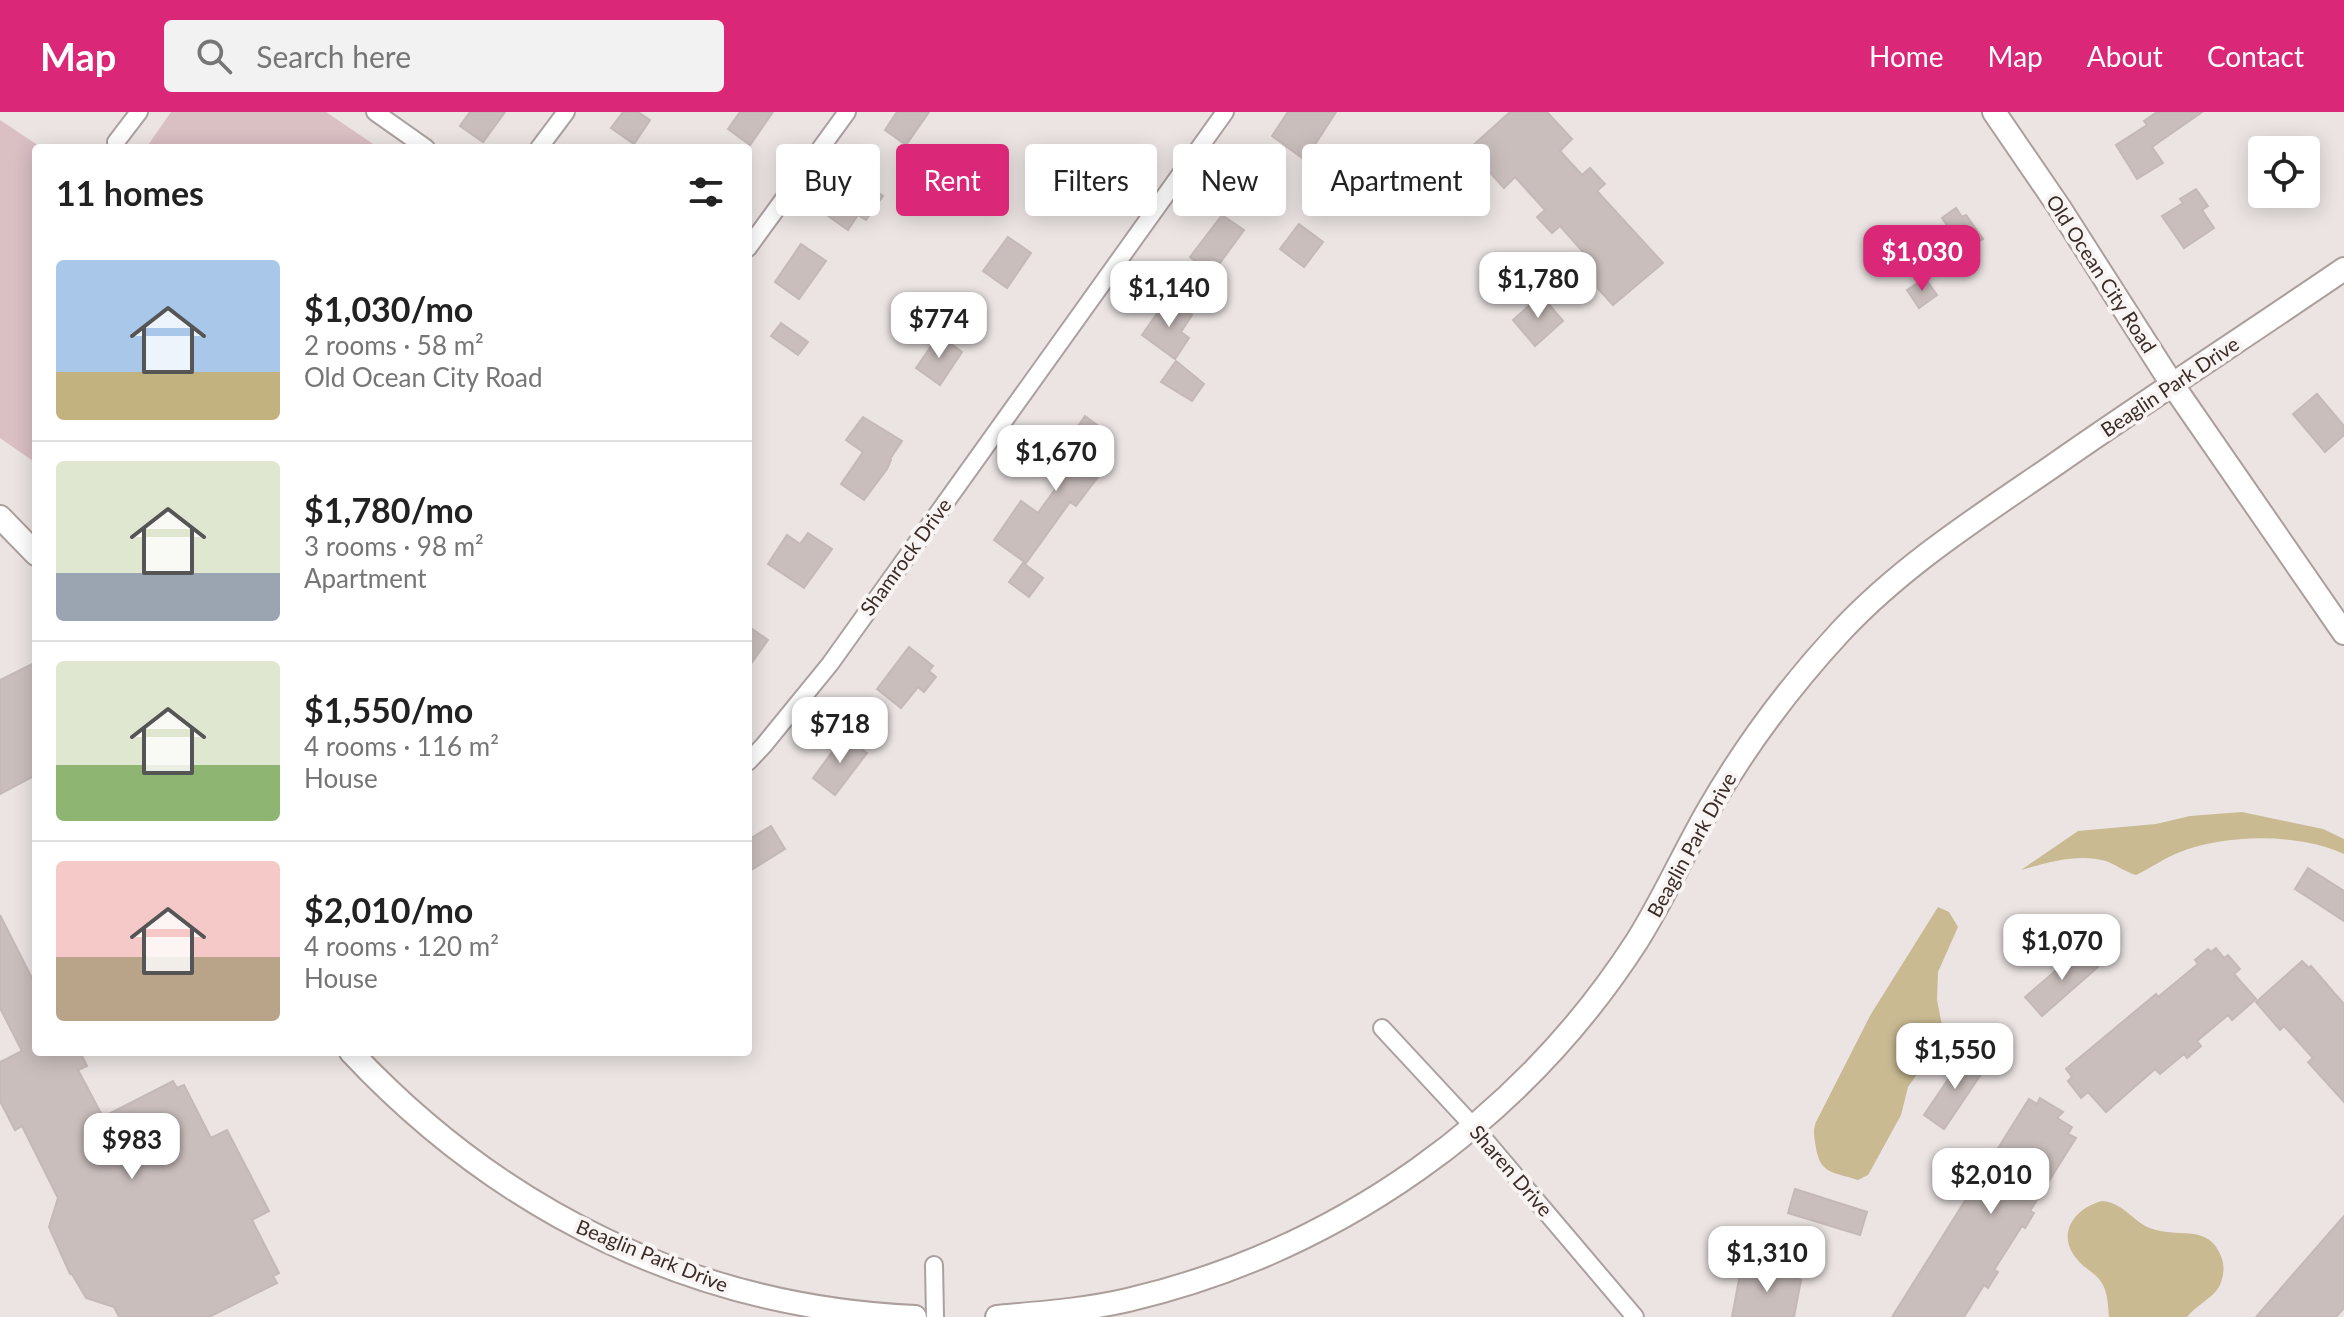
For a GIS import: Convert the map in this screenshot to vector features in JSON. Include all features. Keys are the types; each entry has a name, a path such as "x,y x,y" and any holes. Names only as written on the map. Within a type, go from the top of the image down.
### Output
{"main road":[{"name":"Old Ocean City Road","path":"1994,112 2172,384 2344,633"},
{"name":"Beaglin Park Drive","path":"997,1317 1127,1300 1230,1270 1348,1215 1440,1155 1545,1059 1611,979 1651,918 1707,813 1757,734 1791,688 1843,629 1900,575 1946,539 2344,269"},
{"path":"0,517 32,550"},
{"name":"Beaglin Park Drive","path":"355,1056 402,1105 469,1160 551,1214 602,1240 697,1277 768,1298 827,1310 915,1317"}],"street":[{"path":"116,142 139,112"},
{"path":"375,112 420,144"},
{"path":"542,144 566,112"},
{"path":"752,243 847,112"},
{"name":"Shamrock Drive","path":"752,757 830,664 1225,112"},
{"name":"Sharen Drive","path":"1382,1028 1474,1127 1635,1317"},
{"path":"934,1265 935,1317"}],"shaded area":[{"path":"171,112 326,112 373,144 149,144"},
{"path":"0,120 36,144 32,144 32,460 0,438"},
{"path":"2242,812 2323,829 2344,839 2344,854 2306,842 2240,839 2180,852 2136,875 2106,861 2085,858 2021,870 2078,831"},
{"path":"1938,907 1949,912 1958,927 1938,972 1937,1000 1942,1025 1940,1041 1908,1087 1901,1115 1868,1175 1858,1180 1828,1170 1819,1160 1817,1152 1816,1122 1871,1014"},
{"path":"2102,1201 2117,1206 2148,1227 2193,1234 2209,1240 2216,1246 2223,1264 2222,1279 2216,1291 2187,1317 2109,1317 2103,1285 2076,1258 2068,1240 2071,1223 2077,1216 2092,1204"}],"building":[{"path":"470,112 505,112 483,142 460,126"},
{"path":"623,112 638,112 650,120 634,144 611,128"},
{"path":"740,112 773,112 751,144 728,129"},
{"path":"897,112 929,112 907,144 885,130"},
{"path":"1288,112 1336,112 1315,144 1302,144 1302,158 1272,136"},
{"path":"1510,112 1547,112 1572,139 1560,151 1582,175 1590,168 1605,184 1597,191 1663,263 1613,305 1574,262 1584,253 1560,226 1552,233 1537,217 1545,210 1515,177 1504,188 1490,173 1490,144 1475,144"},
{"path":"2157,112 2202,112 2152,147 2163,163 2137,179 2116,145 2147,125 2144,121"},
{"path":"2196,189 2208,206 2202,210 2214,228 2184,248 2162,216 2183,203 2180,199"},
{"path":"1956,208 1962,217 1966,215 1983,239 1953,257 1944,244 1951,239 1944,230 1948,227 1942,218"},
{"path":"828,216 857,216 848,230"},
{"path":"1221,216 1244,230 1212,274 1190,257"},
{"path":"1299,224 1323,242 1304,267 1280,249"},
{"path":"1008,237 1031,253 1007,288 983,271"},
{"path":"801,244 826,261 799,299 775,282"},
{"path":"1925,278 1937,295 1919,308 1907,290"},
{"path":"1541,295 1563,321 1535,346 1513,320"},
{"path":"1168,298 1192,315 1181,332 1189,338 1175,359 1142,335"},
{"path":"781,323 808,342 798,355 771,336"},
{"path":"939,335 962,352 940,385 916,368"},
{"path":"1176,361 1204,384 1192,401 1161,382"},
{"path":"2317,394 2344,426 2344,435 2325,452 2293,414"},
{"path":"1085,416 1109,434 1090,459 1104,469 1076,506 1070,502 1026,563 994,540 1021,501 1038,513 1069,470 1055,460"},
{"path":"863,417 902,441 887,469 864,500 841,484 863,452 846,440"},
{"path":"808,533 832,549 804,588 768,564 787,535 800,544"},
{"path":"1023,563 1043,578 1029,597 1009,582"},
{"path":"752,629 768,640 752,662"},
{"path":"909,647 933,666 929,671 936,677 924,692 918,687 901,708 877,689"},
{"path":"32,664 32,777 0,794 0,680"},
{"path":"844,736 867,753 835,795 813,778"},
{"path":"771,826 785,849 752,870 752,838"},
{"path":"2308,868 2344,891 2344,921 2295,889"},
{"path":"0,915 32,978 32,1056 82,1056 87,1066 78,1070 103,1117 173,1081 177,1088 184,1085 211,1138 227,1130 269,1211 252,1220 279,1273 273,1276 277,1283 209,1317 119,1317 114,1307 86,1298 70,1274 49,1227 58,1198 22,1126 15,1130 0,1101 0,1062 22,1051 0,1008"},
{"path":"2082,948 2098,967 2042,1016 2025,997"},
{"path":"2216,948 2224,958 2228,955 2240,969 2234,974 2256,999 2232,1020 2228,1015 2197,1041 2201,1046 2187,1058 2184,1054 2160,1074 2155,1069 2106,1112 2088,1092 2081,1098 2068,1081 2072,1077 2066,1069 2156,994 2158,997 2198,964 2195,960 2208,949 2211,952"},
{"path":"2302,961 2309,968 2311,966 2344,1004 2344,1102 2308,1062 2313,1058 2284,1026 2280,1030 2256,1002"},
{"path":"1966,1053 1986,1067 1944,1129 1924,1115"},
{"path":"2040,1098 2063,1112 2057,1118 2072,1127 2068,1134 2076,1138 2030,1211 2034,1213 2025,1228 2022,1226 1994,1270 1998,1272 1988,1288 1984,1285 1964,1317 1892,1317 2029,1099 2037,1104"},
{"path":"1795,1189 1867,1212 1860,1235 1788,1213"},
{"path":"2344,1216 2344,1308 2336,1317 2256,1317"},
{"path":"1771,1266 1793,1270 1792,1277 1801,1280 1794,1317 1732,1317 1740,1274 1749,1276 1751,1269 1770,1273"}]}
